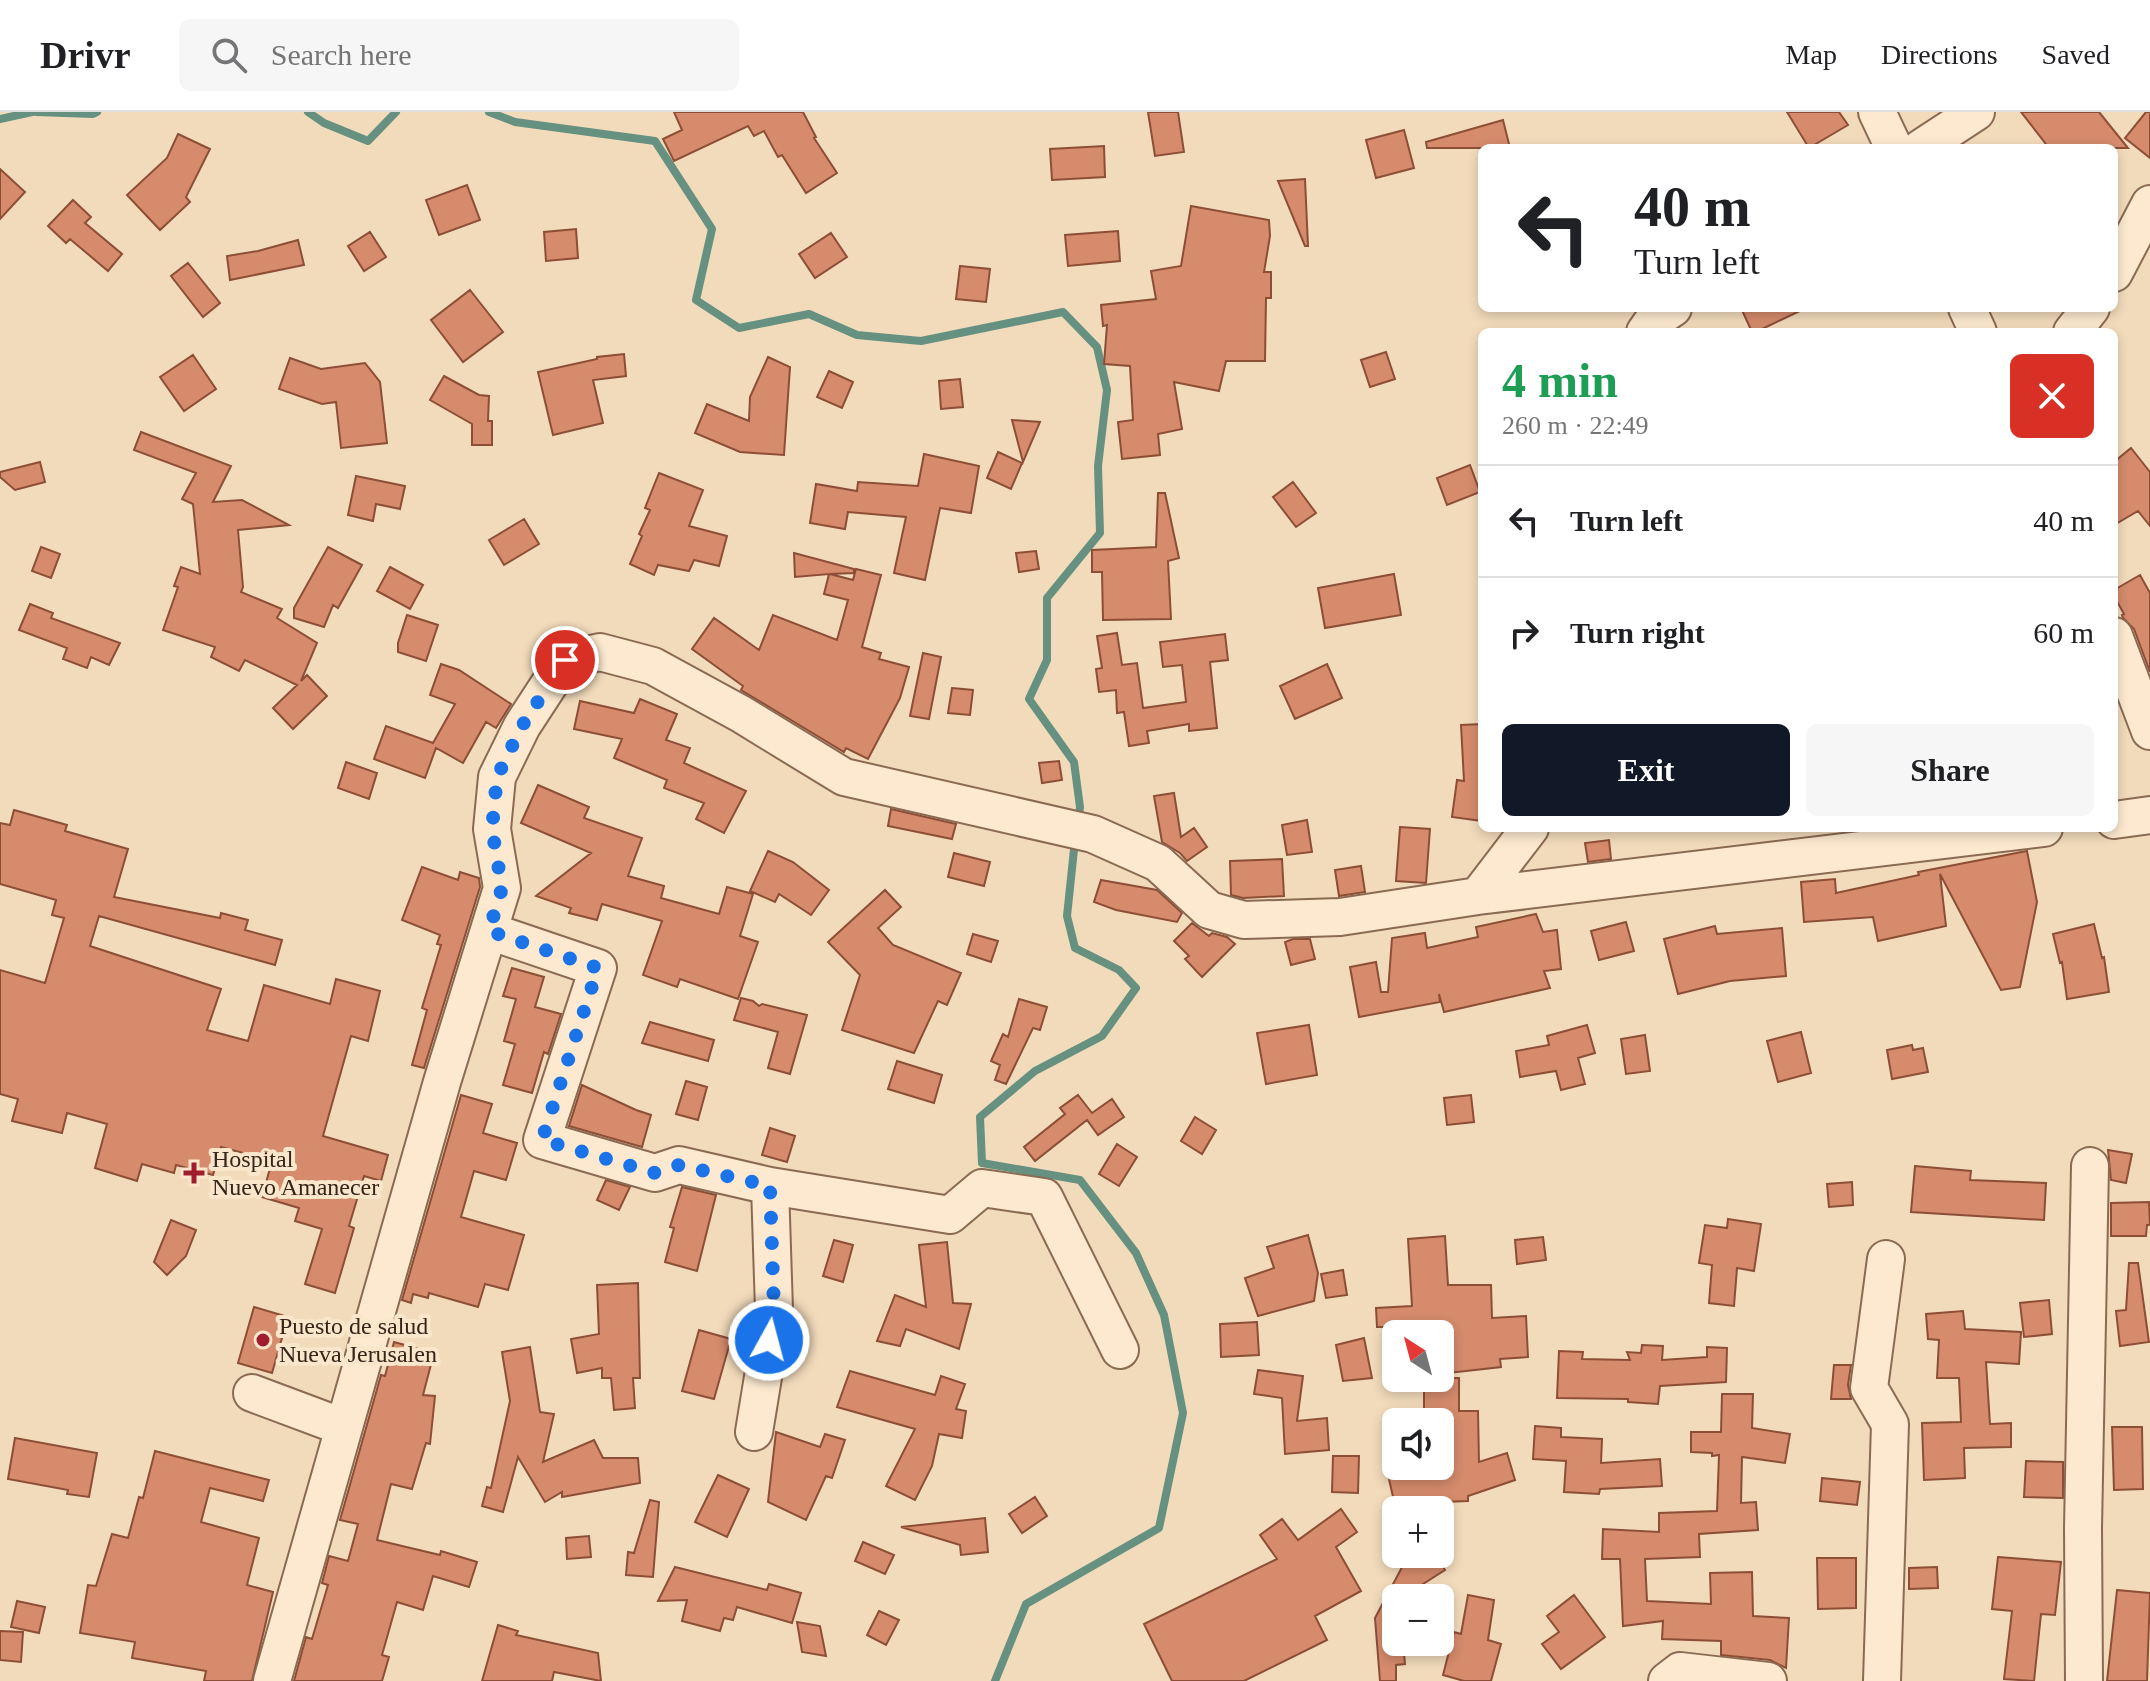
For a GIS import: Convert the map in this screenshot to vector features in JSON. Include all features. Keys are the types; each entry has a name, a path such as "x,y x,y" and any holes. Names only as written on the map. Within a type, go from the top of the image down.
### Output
{"street":[{"path":"1877,112 1892,144"},
{"path":"1927,144 1976,112"},
{"path":"2118,265 2150,204"},
{"path":"1648,328 1667,312"},
{"path":"2075,328 2088,312"},
{"path":"2118,647 2150,731"},
{"path":"272,1681 442,1082 502,888 492,829 497,777 522,726 565,660 600,652 653,666 741,714 844,777 1093,834 1158,863 1209,910 1244,920 1340,917 1478,896 2011,832"},
{"path":"2118,819 2150,815"},
{"path":"1478,896 1527,832"},
{"path":"489,931 598,968 542,1140 655,1173 679,1165 770,1186 950,1215 982,1188 1044,1197 1120,1350"},
{"path":"2084,1681 2083,1528 2090,1166"},
{"path":"754,1432 774,1310 770,1186"},
{"path":"1882,1681 1890,1424 1869,1388 1886,1259"},
{"path":"252,1393 343,1427"},
{"path":"1667,1681 1680,1671 1768,1681"}],"building":[{"path":"674,112 803,112 814,138 837,173 806,193 782,155 778,157 764,131 754,136 748,126 674,161 663,139 682,130"},
{"path":"1148,112 1178,112 1184,152 1155,156"},
{"path":"1787,112 1839,112 1848,125 1816,144 1807,144"},
{"path":"2021,112 2099,112 2128,148 2118,148 2118,144 2046,144"},
{"path":"2146,112 2150,112 2150,158 2125,138"},
{"path":"1503,120 1509,144 1478,144 1478,148 1427,148 1426,142"},
{"path":"1404,130 1414,168 1376,178 1366,140"},
{"path":"178,134 210,149 186,197 190,202 160,230 127,195 167,158"},
{"path":"1104,146 1105,177 1052,180 1050,149"},
{"path":"0,169 25,192 0,219"},
{"path":"1305,179 1308,246 1305,246 1278,181"},
{"path":"467,185 480,220 439,235 426,200"},
{"path":"73,200 91,217 85,223 122,254 108,271 70,239 66,243 48,226"},
{"path":"1191,206 1269,220 1270,236 1264,272 1271,272 1271,298 1266,298 1265,361 1226,361 1219,391 1174,382 1182,429 1158,434 1160,455 1122,459 1118,422 1133,420 1130,366 1104,364 1107,325 1103,326 1101,305 1156,299 1151,271 1181,266"},
{"path":"576,229 578,258 546,261 544,232"},
{"path":"1118,231 1120,261 1068,266 1065,235"},
{"path":"370,232 386,257 364,271 348,246"},
{"path":"831,233 847,257 815,278 799,254"},
{"path":"298,240 304,265 230,280 227,256"},
{"path":"188,263 220,303 203,317 171,276"},
{"path":"960,266 990,269 986,302 956,299"},
{"path":"470,290 503,332 463,362 431,320"},
{"path":"1743,312 1798,312 1764,328 1750,328"},
{"path":"1386,352 1395,379 1370,387 1361,360"},
{"path":"624,354 626,376 593,380 603,423 553,435 538,372 597,357"},
{"path":"193,355 216,389 184,411 160,377"},
{"path":"768,357 790,367 784,455 740,452 695,433 707,404 749,421 750,397"},
{"path":"290,358 321,369 365,363 380,382 387,443 341,448 336,402 322,404 279,389"},
{"path":"829,371 853,382 842,408 817,397"},
{"path":"444,376 479,395 489,396 488,421 492,421 492,445 472,445 472,424 430,400"},
{"path":"960,379 963,407 941,409 939,381"},
{"path":"1012,420 1040,422 1023,462"},
{"path":"141,432 231,466 213,502 242,500 289,525 238,530 241,592 282,609 277,618 317,643 301,681 307,675 327,696 293,729 273,708 297,685 245,660 239,671 211,657 215,647 163,630 178,587 174,586 181,567 200,574 193,504 182,499 196,473 134,450"},
{"path":"2131,448 2150,472 2150,526 2138,511 2118,523 2118,459"},
{"path":"998,452 1022,463 1011,489 987,478"},
{"path":"924,454 979,466 971,513 940,508 925,580 894,573 906,517 848,512 845,529 810,523 816,484 857,491 858,482 918,486"},
{"path":"40,462 45,482 15,490 0,477 0,472"},
{"path":"1470,465 1478,493 1447,505 1437,478"},
{"path":"659,473 703,490 689,526 727,536 719,566 694,560 689,571 658,565 654,575 630,564 642,536 639,534 650,510 645,508"},
{"path":"356,476 405,486 400,509 376,504 373,521 348,515"},
{"path":"1293,482 1316,513 1296,527 1273,497"},
{"path":"1158,493 1165,493 1179,558 1168,561 1171,619 1103,620 1102,572 1092,572 1092,550 1156,547"},
{"path":"524,519 539,544 504,565 489,540"},
{"path":"41,547 60,554 51,578 32,571"},
{"path":"328,547 362,565 338,608 333,605 324,627 294,618 294,608"},
{"path":"1036,551 1039,569 1019,572 1016,553"},
{"path":"794,553 854,569 854,573 830,574 853,580 856,569 881,575 862,647 881,653 879,659 909,667 900,698 868,759 846,748 844,752 741,690 743,686 692,649 714,618 759,650 773,615 837,640 848,600 824,594 829,574 795,577"},
{"path":"390,567 423,585 410,609 377,591"},
{"path":"1394,574 1401,615 1325,628 1318,588"},
{"path":"2140,575 2150,593 2150,672 2134,629 2123,618 2118,603 2118,588"},
{"path":"30,604 53,613 51,618 120,643 109,665 91,657 87,668 63,659 67,648 19,630"},
{"path":"407,615 438,625 426,661 398,652"},
{"path":"1117,633 1122,665 1137,663 1143,708 1186,702 1182,665 1163,667 1160,642 1225,634 1228,660 1210,662 1217,728 1189,731 1189,724 1147,731 1149,743 1129,746 1124,712 1117,713 1116,690 1099,692 1096,669 1102,668 1097,636"},
{"path":"923,653 941,657 929,719 910,716"},
{"path":"441,664 459,670 511,704 496,728 486,722 463,763 436,748 425,778 374,759 386,726 433,743 455,704 430,695"},
{"path":"1327,664 1342,698 1295,719 1280,686"},
{"path":"952,688 973,690 970,715 948,713"},
{"path":"640,699 677,714 666,740 690,748 684,763 746,791 724,833 696,819 704,803 664,788 667,780 614,758 622,739 574,729 580,701 634,713"},
{"path":"1478,724 1478,820 1452,817 1457,780 1464,781 1461,725"},
{"path":"1059,761 1062,780 1042,783 1039,763"},
{"path":"346,762 377,773 369,799 338,788"},
{"path":"538,785 589,807 584,818 642,838 628,876 664,886 661,898 719,914 727,887 753,894 740,936 758,942 738,999 680,979 677,987 643,975 662,921 602,904 597,920 569,913 571,908 536,896 591,853 521,823"},
{"path":"1174,793 1181,837 1194,828 1207,847 1187,861 1162,842 1154,796"},
{"path":"891,809 956,824 952,839 888,826"},
{"path":"14,810 67,825 65,831 128,849 114,897 220,918 221,913 248,920 245,930 282,940 275,965 99,916 90,946 221,989 207,1030 248,1041 264,985 330,1004 336,979 380,991 368,1041 351,1036 323,1136 388,1155 381,1181 364,1176 349,1226 354,1228 335,1293 305,1284 322,1229 295,1221 299,1208 262,1197 272,1161 221,1147 213,1175 176,1165 174,1173 142,1164 137,1181 95,1168 107,1124 67,1113 62,1133 12,1121 18,1099 0,1094 0,970 45,983 64,918 52,915 56,900 0,884 0,823 10,825"},
{"path":"1307,820 1312,852 1287,855 1282,825"},
{"path":"1400,827 1430,829 1426,883 1396,881"},
{"path":"1609,840 1611,859 1588,862 1585,843"},
{"path":"768,851 793,862 829,890 811,915 779,894 775,902 750,891"},
{"path":"2027,851 2037,902 2020,987 2001,990 1940,874 1946,926 1878,941 1873,917 1804,922 1801,882 1835,879 1836,893 1919,875 1918,872"},
{"path":"954,853 990,862 984,886 948,877"},
{"path":"1282,859 1284,896 1243,898 1231,895 1230,861"},
{"path":"1361,866 1365,892 1339,896 1335,870"},
{"path":"422,867 458,880 460,872 479,878 480,887 424,1068 412,1065 427,1010 422,1008 441,945 437,944 440,935 402,920"},
{"path":"1101,880 1157,890 1182,913 1177,922 1116,910 1094,902"},
{"path":"885,890 901,907 878,928 893,945 961,973 947,1005 938,1001 914,1053 842,1030 860,975 828,942"},
{"path":"1536,914 1543,932 1557,930 1561,969 1544,971 1550,988 1444,1012 1439,994 1440,1002 1359,1017 1350,967 1376,962 1381,992 1388,992 1392,938 1425,933 1427,948 1478,937 1476,927"},
{"path":"1626,922 1634,951 1599,960 1591,931"},
{"path":"1192,923 1209,936 1212,933 1227,937 1235,944 1202,977 1185,959 1189,956 1174,941"},
{"path":"2094,924 2104,957 2109,992 2067,999 2062,962 2053,934"},
{"path":"1715,926 1717,934 1782,928 1786,976 1730,981 1678,994 1664,939"},
{"path":"973,934 998,941 991,962 967,954"},
{"path":"1310,939 1315,959 1291,965 1285,942"},
{"path":"512,968 544,977 535,1007 561,1014 548,1054 544,1052 532,1093 503,1085 515,1044 504,1041 516,999 503,996"},
{"path":"741,998 759,1006 762,1004 807,1015 790,1074 768,1068 778,1032 734,1020"},
{"path":"1019,999 1047,1007 1040,1030 1033,1028 1006,1084 995,1080 1000,1065 991,1061 1003,1034 1008,1037"},
{"path":"650,1022 714,1040 708,1061 642,1043"},
{"path":"1309,1025 1317,1075 1266,1084 1257,1033"},
{"path":"1587,1025 1595,1053 1578,1058 1585,1084 1561,1090 1556,1071 1520,1077 1516,1051 1549,1045 1547,1036"},
{"path":"1801,1032 1811,1073 1778,1082 1767,1041"},
{"path":"1645,1035 1650,1071 1626,1074 1621,1039"},
{"path":"1912,1045 1913,1050 1923,1048 1928,1072 1892,1079 1887,1050"},
{"path":"897,1061 942,1075 934,1103 888,1089"},
{"path":"686,1081 707,1087 698,1120 676,1114"},
{"path":"582,1085 651,1115 642,1147 569,1126"},
{"path":"461,1095 492,1104 483,1133 517,1143 506,1180 474,1171 461,1217 524,1235 508,1290 485,1284 478,1307 429,1293 428,1298 413,1294 411,1303 402,1300"},
{"path":"1078,1095 1092,1113 1112,1099 1124,1117 1098,1135 1087,1120 1035,1161 1024,1147 1065,1114 1060,1108"},
{"path":"1471,1095 1474,1122 1447,1125 1444,1098"},
{"path":"1195,1117 1216,1130 1202,1154 1181,1141"},
{"path":"770,1128 795,1136 787,1162 762,1155"},
{"path":"1117,1144 1137,1157 1119,1186 1099,1174"},
{"path":"2108,1150 2132,1154 2126,1183 2111,1180"},
{"path":"1915,1166 1971,1171 1970,1180 2046,1183 2044,1220 1911,1212"},
{"path":"606,1180 630,1187 619,1210 597,1200"},
{"path":"1852,1182 1853,1205 1829,1207 1827,1184"},
{"path":"682,1187 716,1195 697,1271 665,1262 674,1228 670,1227"},
{"path":"2149,1202 2150,1225 2147,1225 2146,1236 2111,1236 2111,1203"},
{"path":"1728,1219 1761,1224 1754,1271 1737,1268 1734,1306 1709,1303 1712,1265 1699,1263 1705,1225 1727,1228"},
{"path":"171,1220 196,1230 186,1256 167,1275 154,1262"},
{"path":"1308,1235 1318,1273 1314,1301 1258,1316 1245,1278 1274,1268 1267,1247"},
{"path":"1445,1236 1448,1285 1491,1285 1492,1318 1526,1316 1528,1357 1500,1359 1501,1367 1454,1372 1454,1320 1382,1320 1382,1327 1377,1327 1376,1308 1412,1306 1408,1239"},
{"path":"1543,1237 1546,1260 1517,1264 1515,1240"},
{"path":"834,1240 853,1245 843,1282 823,1276"},
{"path":"947,1242 953,1303 971,1304 959,1349 906,1329 900,1346 877,1341 895,1295 926,1307 919,1245"},
{"path":"2129,1263 2138,1263 2149,1342 2120,1346 2116,1311 2126,1310"},
{"path":"1343,1270 1347,1295 1326,1298 1321,1274"},
{"path":"638,1283 640,1378 633,1378 635,1408 614,1410 611,1378 602,1378 602,1368 577,1373 571,1339 599,1334 597,1285"},
{"path":"2049,1300 2052,1334 2024,1337 2020,1303"},
{"name":"Puesto de salud Nueva Jerusalen","path":"254,1307 288,1317 272,1373 238,1363"},
{"path":"1963,1311 1965,1329 2021,1332 2019,1364 1986,1362 1990,1424 2011,1423 2011,1447 1964,1448 1965,1478 1924,1480 1922,1423 1961,1422 1959,1378 1937,1378 1939,1340 1928,1339 1926,1314"},
{"path":"1257,1322 1259,1355 1221,1357 1220,1324"},
{"path":"699,1330 731,1339 714,1399 682,1391"},
{"path":"1364,1338 1372,1378 1343,1381 1336,1345"},
{"path":"394,1342 434,1353 423,1395 435,1396 430,1444 426,1443 412,1489 391,1484 377,1540 440,1555 441,1551 477,1562 469,1587 433,1576 423,1610 397,1602 382,1655 389,1657 382,1681 294,1681 306,1637 312,1639 328,1585 322,1583 329,1556 348,1561 358,1524 340,1520 381,1375 385,1376"},
{"path":"1642,1345 1663,1346 1662,1360 1707,1357 1707,1347 1727,1348 1726,1382 1660,1386 1658,1404 1628,1402 1628,1399 1557,1398 1559,1351 1583,1352 1582,1359 1630,1360 1627,1352 1641,1353"},
{"path":"530,1347 540,1412 554,1414 543,1462 594,1440 603,1458 638,1458 640,1483 562,1497 562,1492 545,1502 518,1457 503,1512 482,1506 487,1487 491,1488 510,1401 502,1352"},
{"path":"1834,1365 1851,1365 1848,1385 1851,1399 1831,1399"},
{"path":"1258,1370 1303,1376 1297,1421 1327,1418 1329,1450 1285,1454 1282,1398 1254,1394"},
{"path":"850,1371 935,1395 941,1376 965,1384 956,1409 966,1411 962,1438 939,1434 932,1466 915,1500 886,1486 915,1429 837,1407"},
{"path":"1454,1378 1459,1378 1459,1411 1478,1411 1479,1462 1507,1453 1515,1480 1468,1496 1468,1501 1454,1502 1454,1496 1393,1496 1389,1480 1454,1480 1454,1408 1424,1408 1424,1392 1454,1392"},
{"path":"1722,1394 1753,1394 1752,1428 1790,1434 1785,1463 1742,1457 1741,1503 1756,1502 1758,1530 1699,1534 1700,1557 1645,1559 1647,1601 1711,1604 1710,1573 1752,1572 1753,1616 1789,1618 1786,1668 1770,1660 1721,1655 1721,1641 1662,1639 1663,1621 1623,1626 1620,1559 1602,1559 1603,1529 1659,1532 1659,1513 1717,1511 1719,1455 1691,1452 1691,1432 1721,1432"},
{"path":"1535,1426 1561,1428 1561,1437 1602,1439 1601,1463 1660,1459 1662,1486 1600,1489 1599,1494 1564,1492 1566,1461 1533,1459"},
{"path":"2112,1427 2142,1427 2143,1489 2114,1490"},
{"path":"776,1432 820,1447 825,1434 845,1440 832,1478 826,1476 806,1520 768,1502"},
{"path":"15,1438 97,1453 89,1497 8,1479"},
{"path":"155,1451 269,1480 263,1501 210,1488 201,1522 259,1538 247,1585 273,1592 252,1681 204,1681 206,1671 132,1658 135,1642 80,1633 88,1585 96,1586 112,1534 128,1538 139,1497 143,1498"},
{"path":"1333,1456 1359,1456 1358,1493 1332,1492"},
{"path":"2026,1461 2063,1462 2063,1498 2024,1497"},
{"path":"718,1475 749,1489 727,1537 695,1522"},
{"path":"1822,1478 1860,1482 1857,1505 1820,1501"},
{"path":"1035,1497 1047,1516 1022,1533 1009,1514"},
{"path":"650,1500 659,1502 653,1577 626,1575 628,1552 634,1553"},
{"path":"1341,1509 1357,1532 1336,1547 1361,1591 1315,1616 1327,1640 1244,1681 1172,1681 1144,1624 1277,1559 1260,1535 1282,1519 1298,1540"},
{"path":"985,1518 988,1552 961,1555 960,1545 901,1527"},
{"path":"589,1536 591,1557 567,1559 566,1538"},
{"path":"863,1542 894,1555 885,1574 855,1561"},
{"path":"1998,1557 2061,1562 2055,1615 2041,1614 2034,1681 2004,1679 2012,1611 1992,1609"},
{"path":"1817,1558 1856,1558 1856,1608 1818,1609"},
{"path":"675,1567 767,1590 769,1584 801,1593 792,1623 737,1607 733,1620 724,1618 720,1631 682,1621 687,1600 658,1601"},
{"path":"1937,1567 1938,1588 1909,1589 1909,1568"},
{"path":"1402,1568 1445,1570 1423,1584 1393,1584"},
{"path":"2117,1590 2150,1593 2147,1681 2107,1681"},
{"path":"1468,1595 1494,1600 1488,1640 1501,1644 1491,1681 1464,1681 1443,1675 1448,1656 1454,1656 1454,1632 1461,1634"},
{"path":"1574,1595 1605,1637 1561,1669 1542,1644 1559,1632 1547,1616"},
{"path":"17,1601 45,1607 39,1633 11,1627"},
{"path":"1382,1605 1382,1656 1404,1656 1405,1664 1396,1665 1396,1681 1380,1681 1375,1618"},
{"path":"879,1611 899,1620 886,1645 867,1635"},
{"path":"797,1622 820,1626 826,1656 802,1652"},
{"path":"498,1625 518,1631 516,1635 598,1653 601,1681 554,1672 552,1681 482,1681"},
{"path":"0,1631 23,1632 21,1662 0,1660"}],"waterway":[{"path":"0,119 32,112"},
{"path":"36,112 97,112"},
{"path":"308,112 324,123 368,141 396,112"},
{"path":"489,112 515,122 655,141 712,229 696,300 739,328 809,314 857,335 921,341 1063,312 1097,347 1107,390 1098,466 1100,533 1047,598 1047,660 1029,699 1074,762 1080,807 1078,823"},
{"path":"995,1681 1026,1604 1159,1528 1183,1413 1164,1315 1136,1253 1080,1180 982,1163 980,1117 1035,1071 1102,1036 1136,988 1119,970 1075,948 1067,916 1075,840"}],"place":[{"name":"Hospital Nuevo Amanecer","path":"194,1173"},
{"name":"Puesto de salud Nueva Jerusalen","path":"263,1340"}],"route":[{"path":"565,660 522,726 497,777 492,829 502,888 489,931 598,968 542,1140 655,1173 679,1165 770,1186 774,1310 769,1340"}]}
